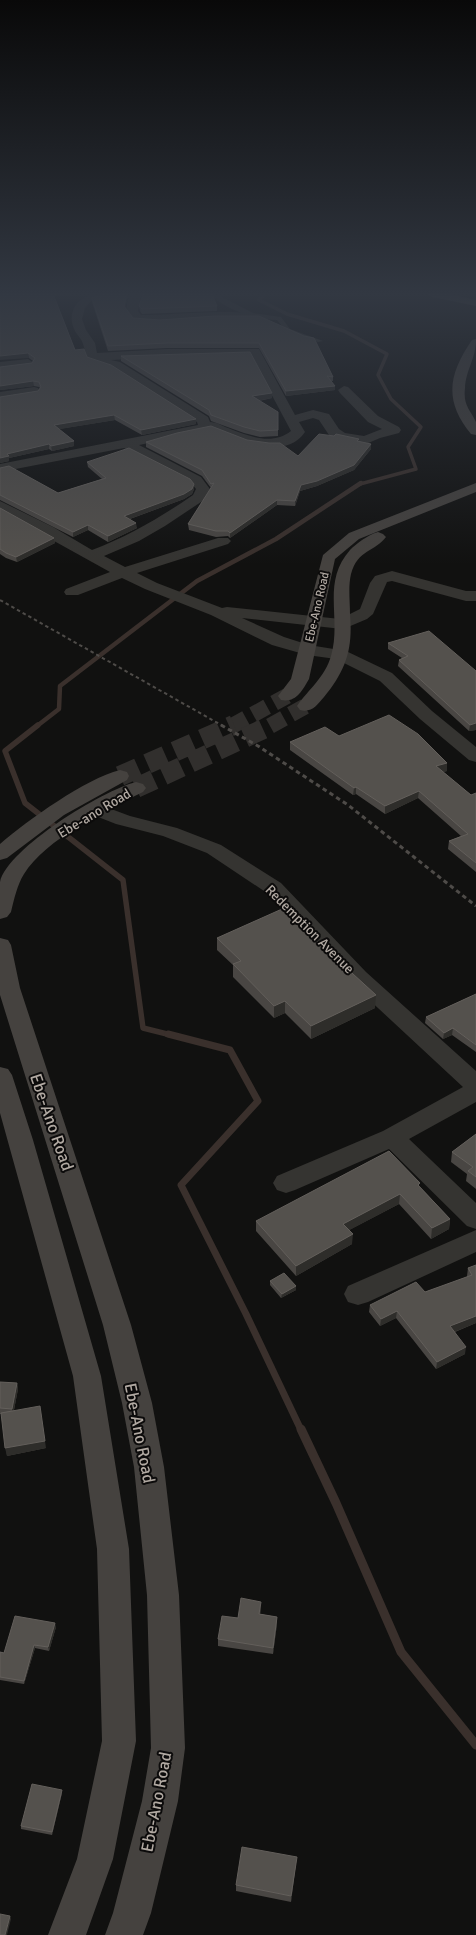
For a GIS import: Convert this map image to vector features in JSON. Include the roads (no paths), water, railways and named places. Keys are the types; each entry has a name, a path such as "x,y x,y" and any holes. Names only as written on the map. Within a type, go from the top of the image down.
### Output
{"main road":[{"path":"460,384 458,395 461,412 476,431"},
{"name":"Ebe-Ano Road","path":"287,696 295,688 300,679 328,558 354,536 476,487"},
{"name":"Ebe-Ano Road","path":"306,706 317,695 340,655 342,624 342,577 354,553 378,537 476,499"},
{"name":"Ebe-ano Road","path":"48,816 95,788 120,776"},
{"name":"Ebe-ano Road","path":"52,838 69,825 95,809 136,788"},
{"name":"Ebe-Ano Road","path":"0,854 48,816"},
{"name":"Ebe-Ano Road","path":"0,912 15,873 32,852 52,838"},
{"name":"Ebe-Ano Road","path":"0,945 9,988 44,1103 75,1191 117,1325 136,1403 149,1467 163,1595 168,1748 160,1801 132,1913 124,1935"},
{"path":"0,1075 21,1140 87,1376 113,1549 119,1740 113,1777 95,1859 67,1935"}],"street":[{"path":"147,384 204,420 205,427"},
{"path":"0,468 212,426 251,440 265,443 282,442 293,438 298,432 272,384"},
{"path":"291,420 313,414 324,417 334,432 341,436 366,440 394,430 373,419 344,390"},
{"path":"0,396 34,391"},
{"path":"91,556 147,532 199,497 203,489 196,480 126,444"},
{"path":"0,505 48,530 91,556 151,586 217,612 272,638 307,650 340,655 386,677 426,715 476,756"},
{"path":"72,592 99,580 223,541"},
{"path":"217,612 342,624 361,616 367,611 378,583 387,577 400,577 466,596 476,596"},
{"name":"Redemption Avenue","path":"95,809 123,820 170,832 214,849 274,888 358,977 476,1085"},
{"path":"286,1183 392,1137 476,1091"},
{"path":"392,1137 476,1219"},
{"path":"358,1294 476,1240"}],"waterway":[{"path":"360,484 416,469 408,447 421,427 391,399 383,384"},
{"path":"37,726 59,709 60,686 197,581 276,539 361,483"},
{"path":"38,725 5,751 25,803 123,880 143,1028 171,1035"},
{"path":"168,1034 230,1050 258,1101 181,1185 246,1314 301,1430"},
{"path":"301,1429 336,1503 401,1652 476,1745"}],"tunnel":[{"path":"233,725 287,696"},
{"path":"271,726 306,706"},
{"path":"120,776 233,725"},
{"path":"136,788 271,726"}],"railway":[{"path":"0,600 223,726"},
{"path":"221,725 258,746 348,805 476,906"}]}
